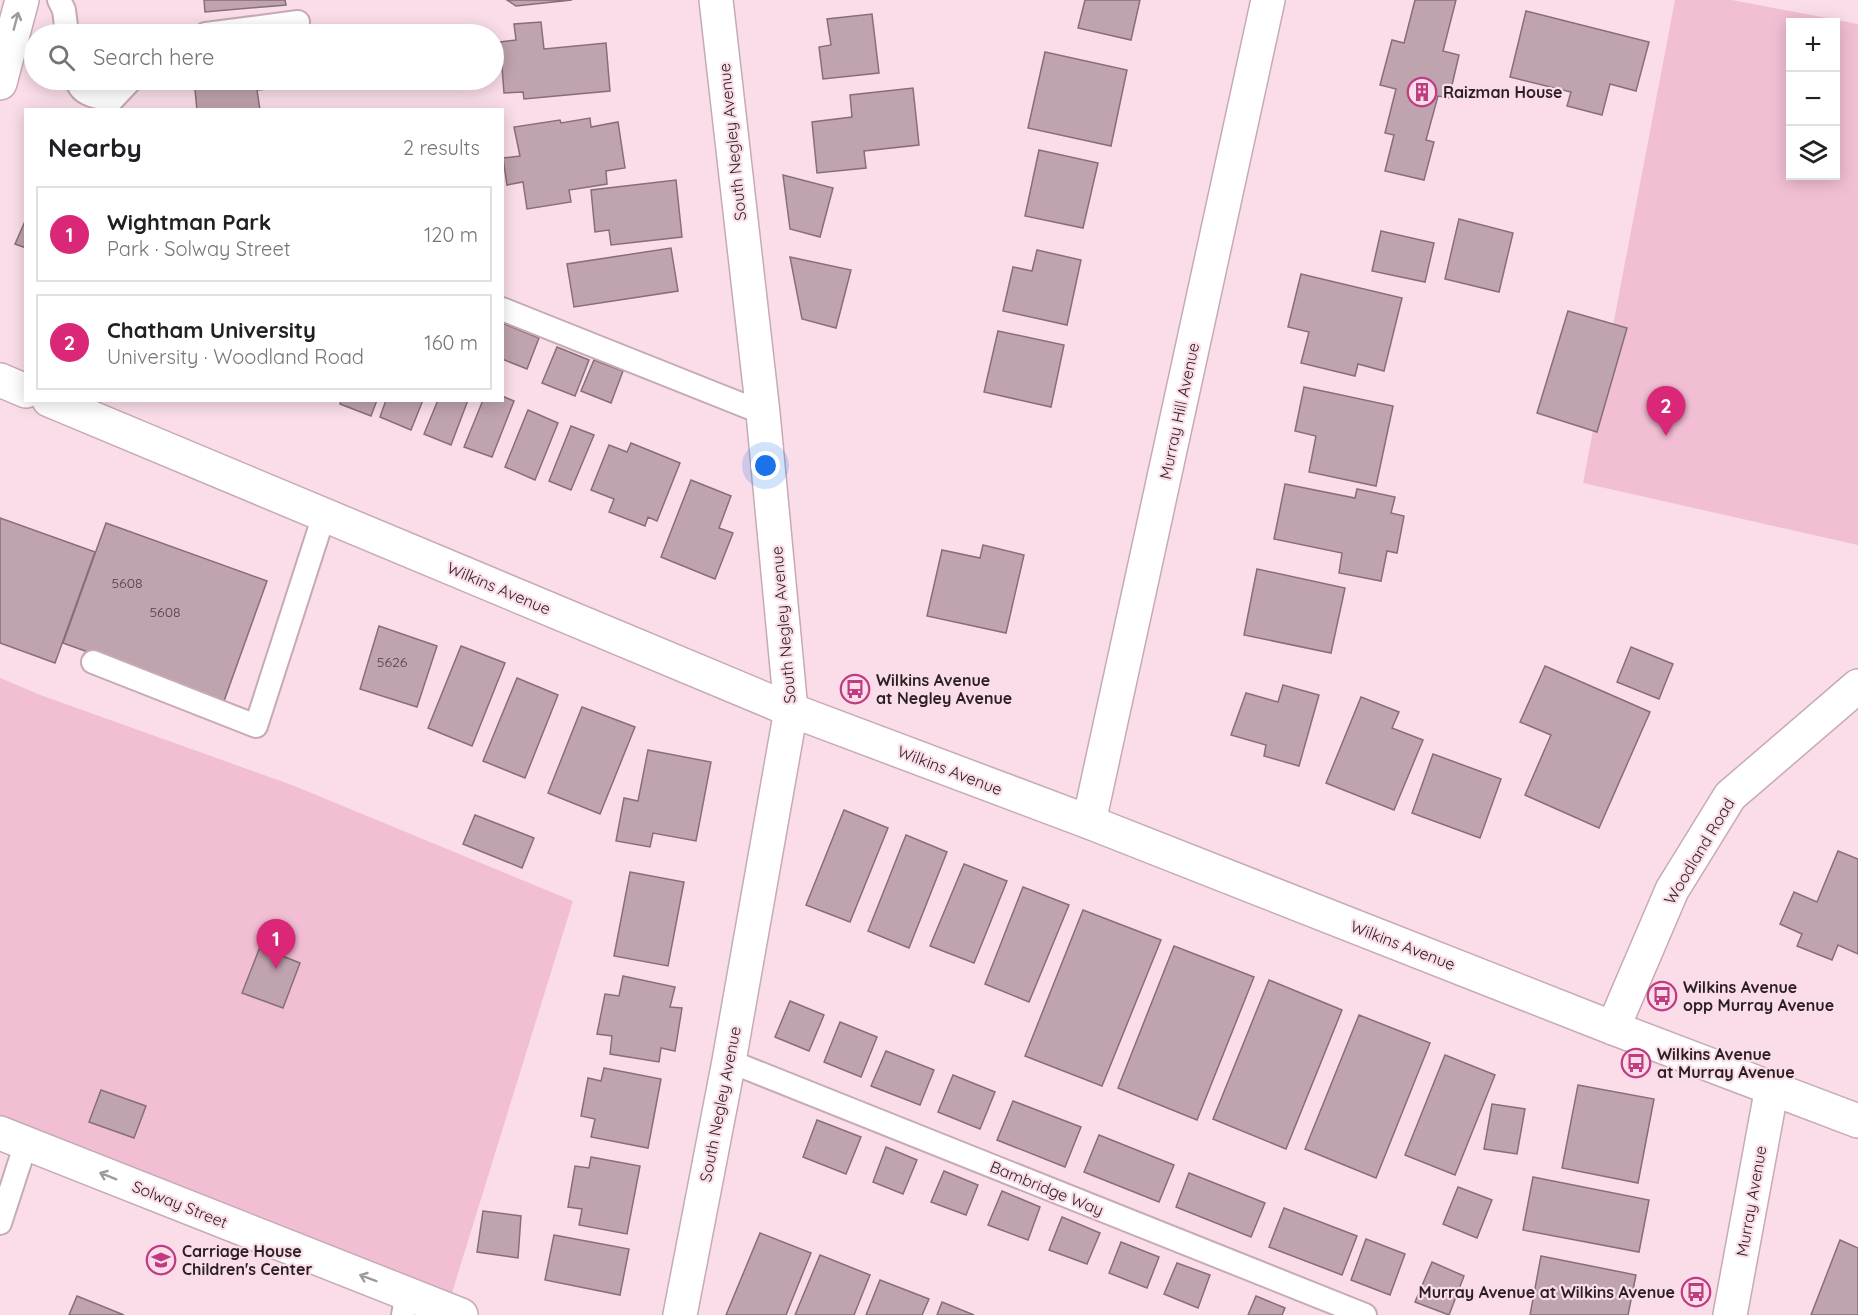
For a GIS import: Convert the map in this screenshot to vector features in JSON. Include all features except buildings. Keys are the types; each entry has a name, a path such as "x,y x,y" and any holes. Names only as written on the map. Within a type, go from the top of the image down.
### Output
{"street":[{"path":"0,83 22,0"},
{"name":"South Negley Avenue","path":"680,1315 729,1061 791,710 763,413 716,0"},
{"name":"Murray Hill Avenue","path":"1089,822 1268,0"},
{"path":"0,380 24,390"},
{"name":"Wilkins Avenue","path":"54,402 791,710 1089,822 1613,1028 1858,1121"},
{"name":"Woodland Road","path":"1613,1028 1672,890 1730,796 1858,686"},
{"name":"Murray Avenue","path":"1730,1315 1772,1087"},
{"name":"Solway Street","path":"13,1138 405,1304 461,1315"}],"lane":[{"path":"59,0 64,10 66,24"},
{"path":"283,24 298,22"},
{"path":"82,90 89,96 112,100 122,90"},
{"path":"504,310 763,413"},
{"path":"93,662 256,726 324,515"},
{"name":"Bambridge Way","path":"729,1061 1365,1315"},
{"path":"0,1223 13,1138"}],"shaded area":[{"path":"1675,0 1732,0 1826,18 1786,18 1786,180 1840,180 1840,21 1858,24 1858,545 1583,483"},
{"path":"0,678 43,696 292,785 573,901 447,1309 0,1133"}],"place":[{"name":"Raizman House","path":"1422,92"},
{"name":"Chatham University","path":"1666,436"},
{"name":"Wilkins Avenue at Negley Avenue","path":"855,689"},
{"name":"Wightman Park","path":"276,969"},
{"name":"Wilkins Avenue opp Murray Avenue","path":"1662,996"},
{"name":"Wilkins Avenue at Murray Avenue","path":"1636,1063"},
{"name":"Carriage House Children's Center","path":"161,1260"},
{"name":"Murray Avenue at Wilkins Avenue","path":"1696,1292"}]}
